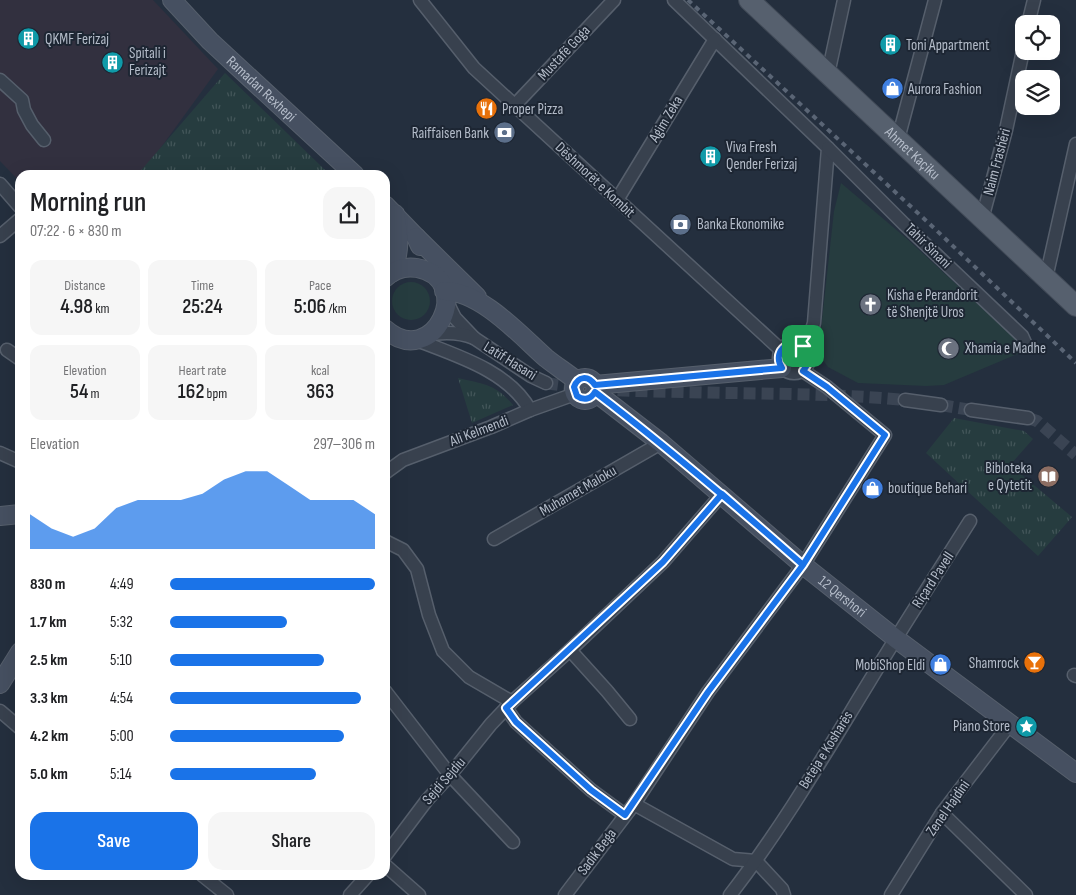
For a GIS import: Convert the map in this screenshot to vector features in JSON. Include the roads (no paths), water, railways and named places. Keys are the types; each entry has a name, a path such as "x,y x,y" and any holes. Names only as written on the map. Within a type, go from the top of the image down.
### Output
{"main road":[{"name":"Ahmet Kaçiku","path":"749,0 1076,306"}],"street":[{"name":"Ramadan Rexhepi","path":"172,0 210,41 350,170"},
{"name":"Dëshmorët e Kombit","path":"420,0 474,68 780,350"},
{"name":"Mustafë Goga","path":"514,106 614,0"},
{"name":"Tahir Sinani","path":"674,0 1022,336 1026,345"},
{"path":"828,74 844,0"},
{"path":"898,139 935,0"},
{"path":"1030,15 1034,0"},
{"name":"Agim Zeka","path":"617,200 714,39"},
{"name":"Naim Frashëri","path":"982,219 1006,130 1021,60"},
{"path":"0,80 22,100 24,110 32,125 44,140"},
{"path":"1046,278 1076,144"},
{"path":"803,346 810,336 814,323 828,148"},
{"path":"0,184 15,200"},
{"path":"390,209 484,305 520,333 576,387 587,378 595,388 782,368"},
{"path":"390,209 399,242 396,259 390,271"},
{"path":"0,236 15,223"},
{"path":"390,333 404,338 420,337 435,330 442,322 446,312 442,290 416,237"},
{"path":"390,274 406,268 414,267 421,269 442,290 451,291 484,305"},
{"name":"Latif Hasani","path":"442,290 455,318 474,338"},
{"name":"Latif Hasani","path":"420,337 439,333 464,334 474,338 531,376 546,383"},
{"path":"420,337 498,377 523,397 530,410"},
{"path":"793,343 803,346 809,359 803,371 792,374 782,368 778,359 780,350 784,346 793,343"},
{"path":"7,350 15,356"},
{"name":"Sadik Bega","path":"564,895 634,804 708,692 803,565 885,435 827,387 803,371"},
{"name":"Ali Kelmendi","path":"390,469 403,460 490,427 576,387"},
{"name":"12 Qershori","path":"595,388 722,494 803,565 895,638 1076,773"},
{"path":"905,400 941,405"},
{"path":"971,410 1028,418"},
{"name":"Muhamet Maloku","path":"494,540 661,443"},
{"path":"0,453 15,460"},
{"name":"Sejdi Sejdiu","path":"390,849 427,800 491,724 663,562 722,494"},
{"path":"0,516 15,514"},
{"name":"Riçard Pavell","path":"895,638 970,521"},
{"path":"390,544 402,550 417,569 429,615 443,652 469,677 509,705 516,722 591,790 625,815"},
{"name":"Beteja e Kosharës","path":"730,895 756,861 827,752 895,638"},
{"path":"570,650 630,719"},
{"path":"0,684 15,660"},
{"path":"390,697 450,775 513,842"},
{"path":"0,711 15,724"},
{"name":"Zenel Hajdini","path":"891,895 942,813 1010,724"},
{"path":"634,804 733,859 756,861 782,889 784,895"},
{"path":"942,813 1026,895"},
{"path":"390,870 418,895"},
{"path":"208,880 227,895"},
{"path":"350,895 364,880"}],"tunnel":[{"path":"546,383 580,388 615,390 822,395 905,400"},
{"path":"941,405 971,410"},
{"path":"1028,418 1037,421 1076,455"}],"railway":[{"path":"688,0 934,228 1076,363"}],"place":[{"name":"QKMF Ferizaj","path":"29,39"},
{"name":"Toni Appartment","path":"890,45"},
{"name":"Spitali i Ferizajt","path":"113,62"},
{"name":"Aurora Fashion","path":"892,89"},
{"name":"Proper Pizza","path":"486,109"},
{"name":"Raiffaisen Bank","path":"505,133"},
{"name":"Viva Fresh Qender Ferizaj","path":"710,156"},
{"name":"Banka Ekonomike","path":"681,224"},
{"name":"Kisha e Perandorit të Shenjtë Uros","path":"871,304"},
{"name":"Xhamia e Madhe","path":"949,348"},
{"name":"Bibloteka e Qytetit","path":"1048,477"},
{"name":"boutique Behari","path":"872,488"},
{"name":"Shamrock","path":"1035,663"},
{"name":"MobiShop Eldi","path":"941,665"},
{"name":"Piano Store","path":"1026,726"}]}
